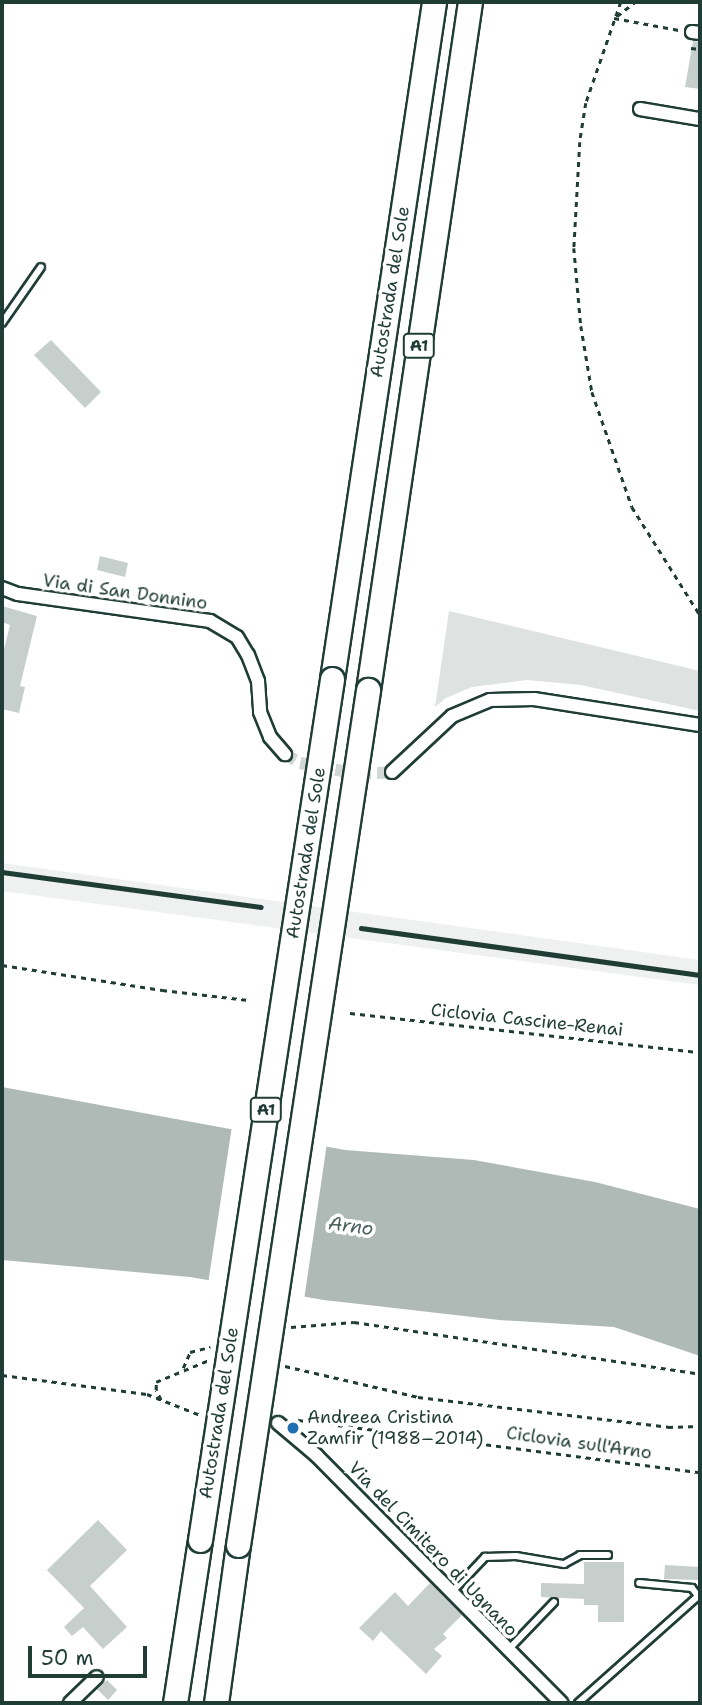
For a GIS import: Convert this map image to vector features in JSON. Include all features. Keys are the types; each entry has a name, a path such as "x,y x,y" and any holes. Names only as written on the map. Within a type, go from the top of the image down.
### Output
{"highway":[{"name":"Autostrada del Sole","path":"176,1703 434,2"},
{"name":"Autostrada del Sole","path":"216,1703 470,2"}],"street":[{"path":"640,109 700,119"},
{"name":"Via di San Donnino","path":"2,588 18,594 210,621 237,637 248,655 258,681 260,712 270,737 285,754"},
{"path":"392,772 452,716 490,700 534,699 700,725"},
{"name":"Via del Cimitero di Ugnano","path":"278,1423 316,1455 561,1703"},
{"path":"70,1703 97,1678"}],"lane":[{"path":"2,323 41,267"},
{"path":"451,1593 485,1558 516,1556 564,1564 580,1555 608,1555"},
{"path":"578,1703 698,1596 692,1588 639,1583"},
{"path":"508,1651 554,1602"}],"path":[{"path":"621,2 586,103 579,142 574,248 582,327 592,392 632,507 700,615"},
{"path":"614,18 635,2"},
{"path":"614,18 696,33"},
{"path":"2,965 162,990 248,1000"},
{"name":"Ciclovia Cascine-Renai","path":"351,1013 700,1052"},
{"path":"279,1330 304,1324 354,1322 700,1374"},
{"path":"182,1369 190,1352 215,1346"},
{"path":"161,1400 156,1390 156,1382 216,1357"},
{"path":"279,1365 418,1397 668,1427 700,1426"},
{"path":"2,1375 147,1394 211,1420"},
{"name":"Ciclovia sull'Arno","path":"278,1423 303,1419 700,1472"}],"shaded area":[{"path":"449,611 700,671 700,711 581,685 527,680 472,687 446,698 435,707"},
{"path":"2,863 700,960 700,985 2,891"}],"water":[{"name":"Arno","path":"2,1087 345,1150 474,1160 595,1182 700,1209 700,1356 614,1327 499,1320 324,1300 190,1277 2,1260"}],"pier":[{"path":"232,1126 327,1143 304,1300 208,1284"}],"building":[{"path":"693,41 700,42 700,89 685,87"},
{"path":"51,340 101,392 85,408 34,355"},
{"path":"100,556 128,563 125,577 97,570"},
{"path":"2,606 37,616 20,686 25,687 19,713 2,709 2,657 10,625 2,622"},
{"path":"98,1520 127,1550 90,1586 127,1627 103,1649 83,1627 72,1636 64,1627 84,1608 47,1570"},
{"path":"584,1562 624,1562 624,1622 598,1622 598,1605 584,1605 584,1599 541,1597 541,1583 584,1584"},
{"path":"665,1565 700,1567 700,1580 664,1579"},
{"path":"430,1583 462,1615 443,1634 447,1638 434,1649 442,1656 426,1674 381,1631 373,1641 359,1628 395,1592 408,1606"},
{"path":"107,1680 117,1690 108,1700 97,1689"}],"tunnel":[{"path":"285,754 300,763 359,774 392,772"}],"railway":[{"path":"2,872 261,907"},
{"path":"361,928 700,975"}],"place":[{"name":"Andreea Cristina Zamfir (1988–2014)","path":"293,1428"}]}
